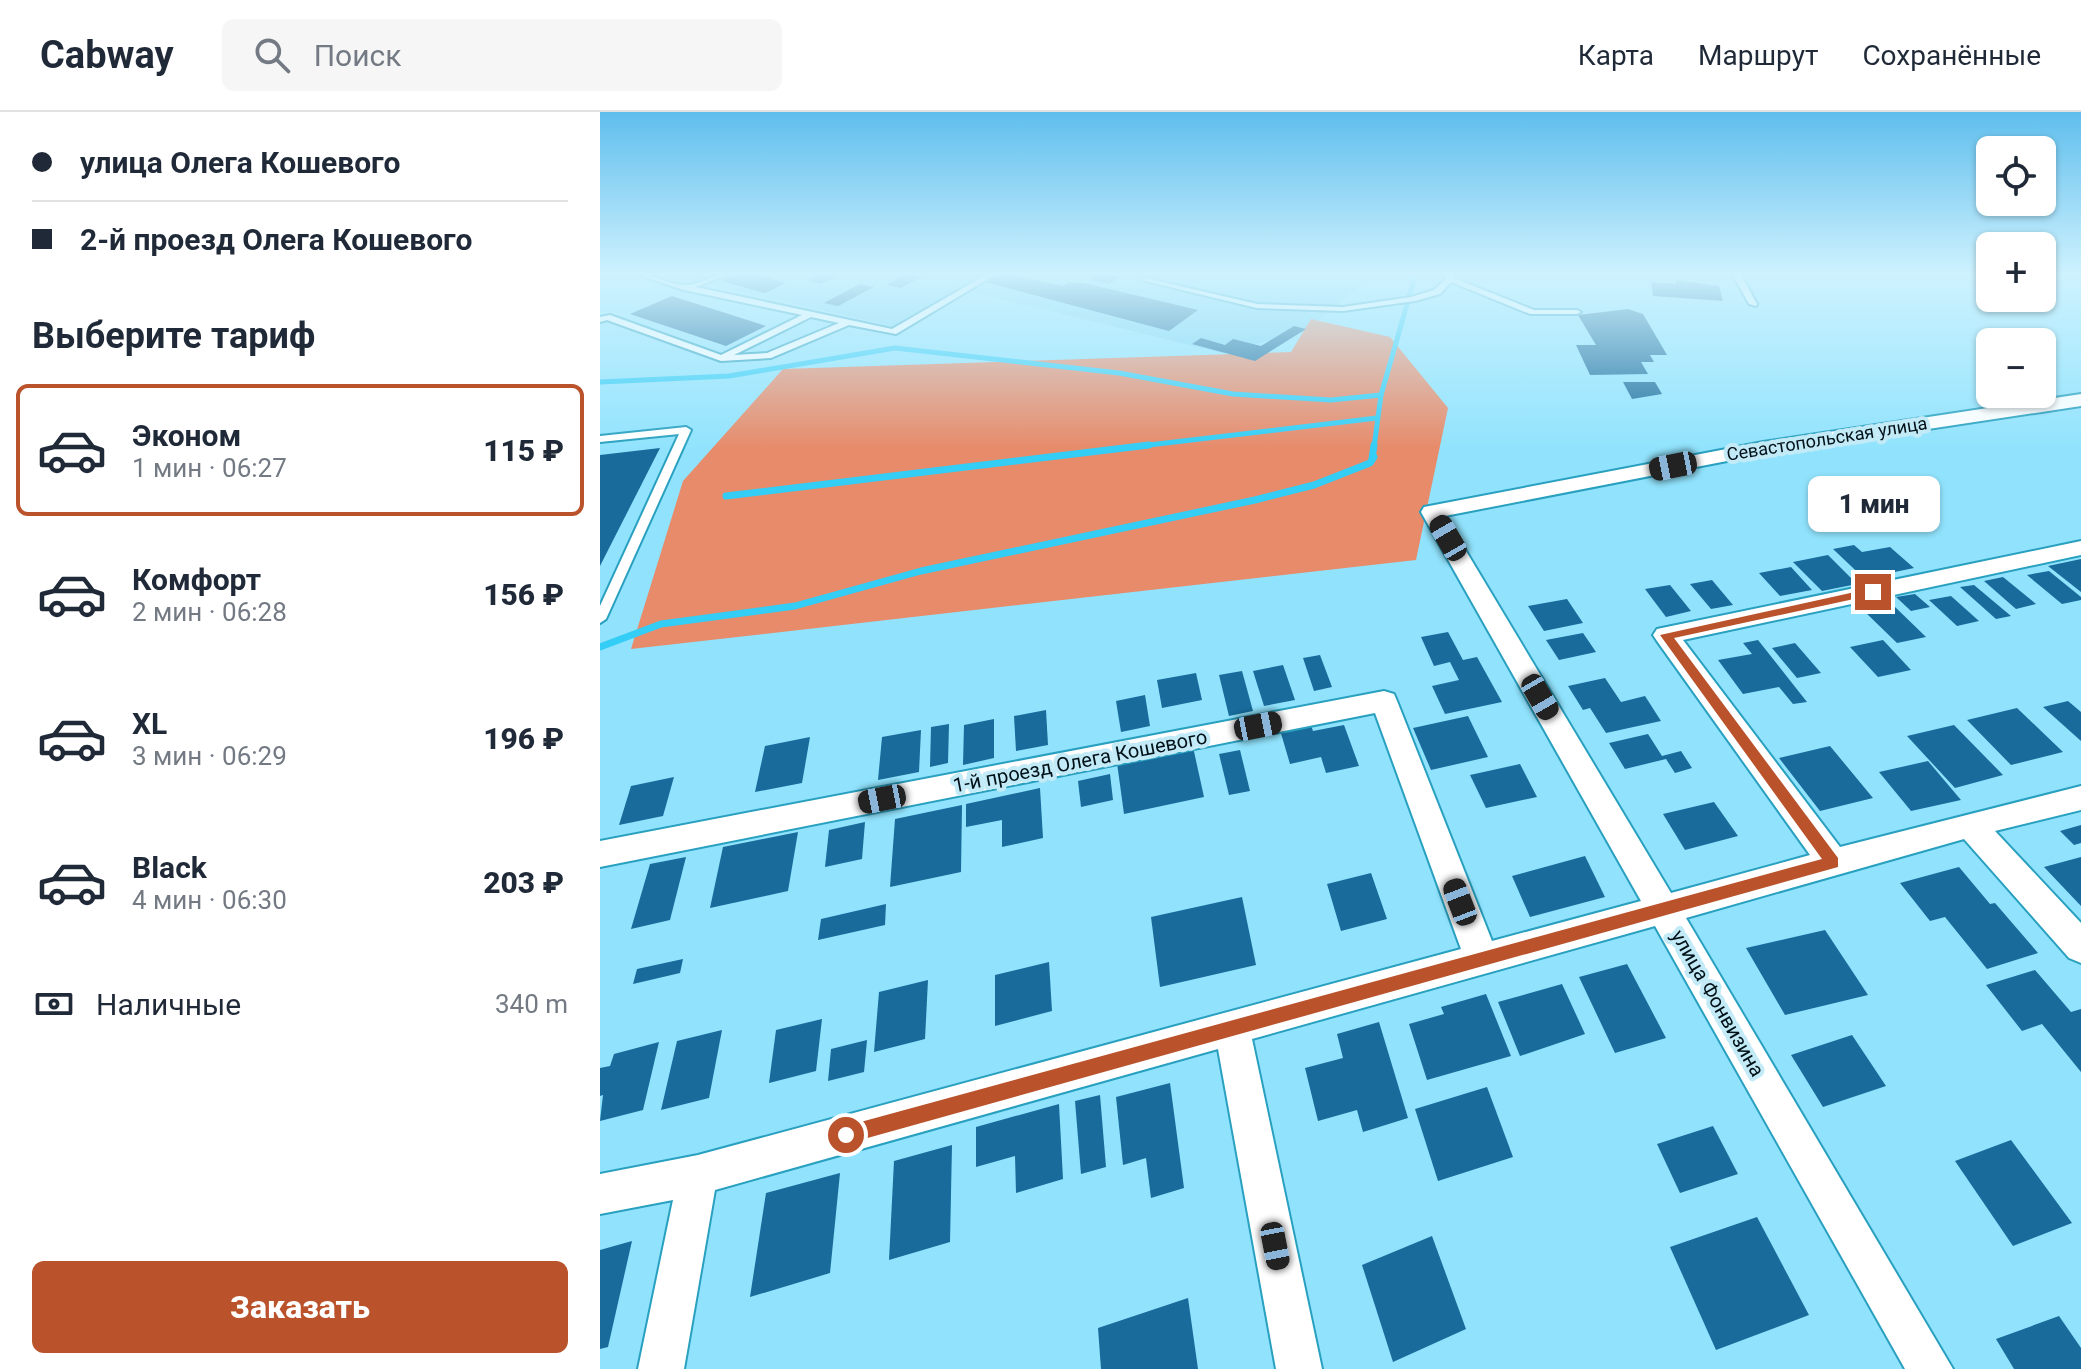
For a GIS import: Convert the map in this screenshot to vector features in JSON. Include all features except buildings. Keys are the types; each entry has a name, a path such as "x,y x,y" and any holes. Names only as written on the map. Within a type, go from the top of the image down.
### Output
{"street":[{"name":"Севастопольская улица","path":"1432,512 1763,448 2081,400"},
{"name":"улица Фонвизина","path":"1432,512 1930,1369"},
{"path":"1833,863 1666,635 2081,548"},
{"name":"1-й проезд Олега Кошевого","path":"600,854 1384,701 1482,959"},
{"path":"600,1194 698,1175 1970,825 2081,798"},
{"path":"1970,825 2081,947"},
{"path":"1232,1030 1299,1369"},
{"path":"661,1369 698,1175"}],"lane":[{"path":"648,332 721,358 768,356 826,332"},
{"path":"721,358 774,332"},
{"path":"600,439 686,430 600,619"}],"shaded area":[{"path":"1135,332 1303,332 1222,353"},
{"path":"1303,332 1367,332 1390,337 1448,408 1416,560 631,649 683,481 783,369 1291,352"}],"waterway":[{"path":"1381,395 1399,332"},
{"path":"600,382 729,376 895,348 1119,373 1233,394 1331,400 1381,395"},
{"path":"1374,447 1381,395"},
{"path":"1132,447 1377,418"},
{"path":"726,496 1149,445"},
{"path":"1372,459 1374,445"},
{"path":"600,647 661,624 795,606 921,571 1255,500 1314,485 1370,463 1374,457"}],"route":[{"path":"846,1135 1833,863 1666,635 1873,592"}]}
